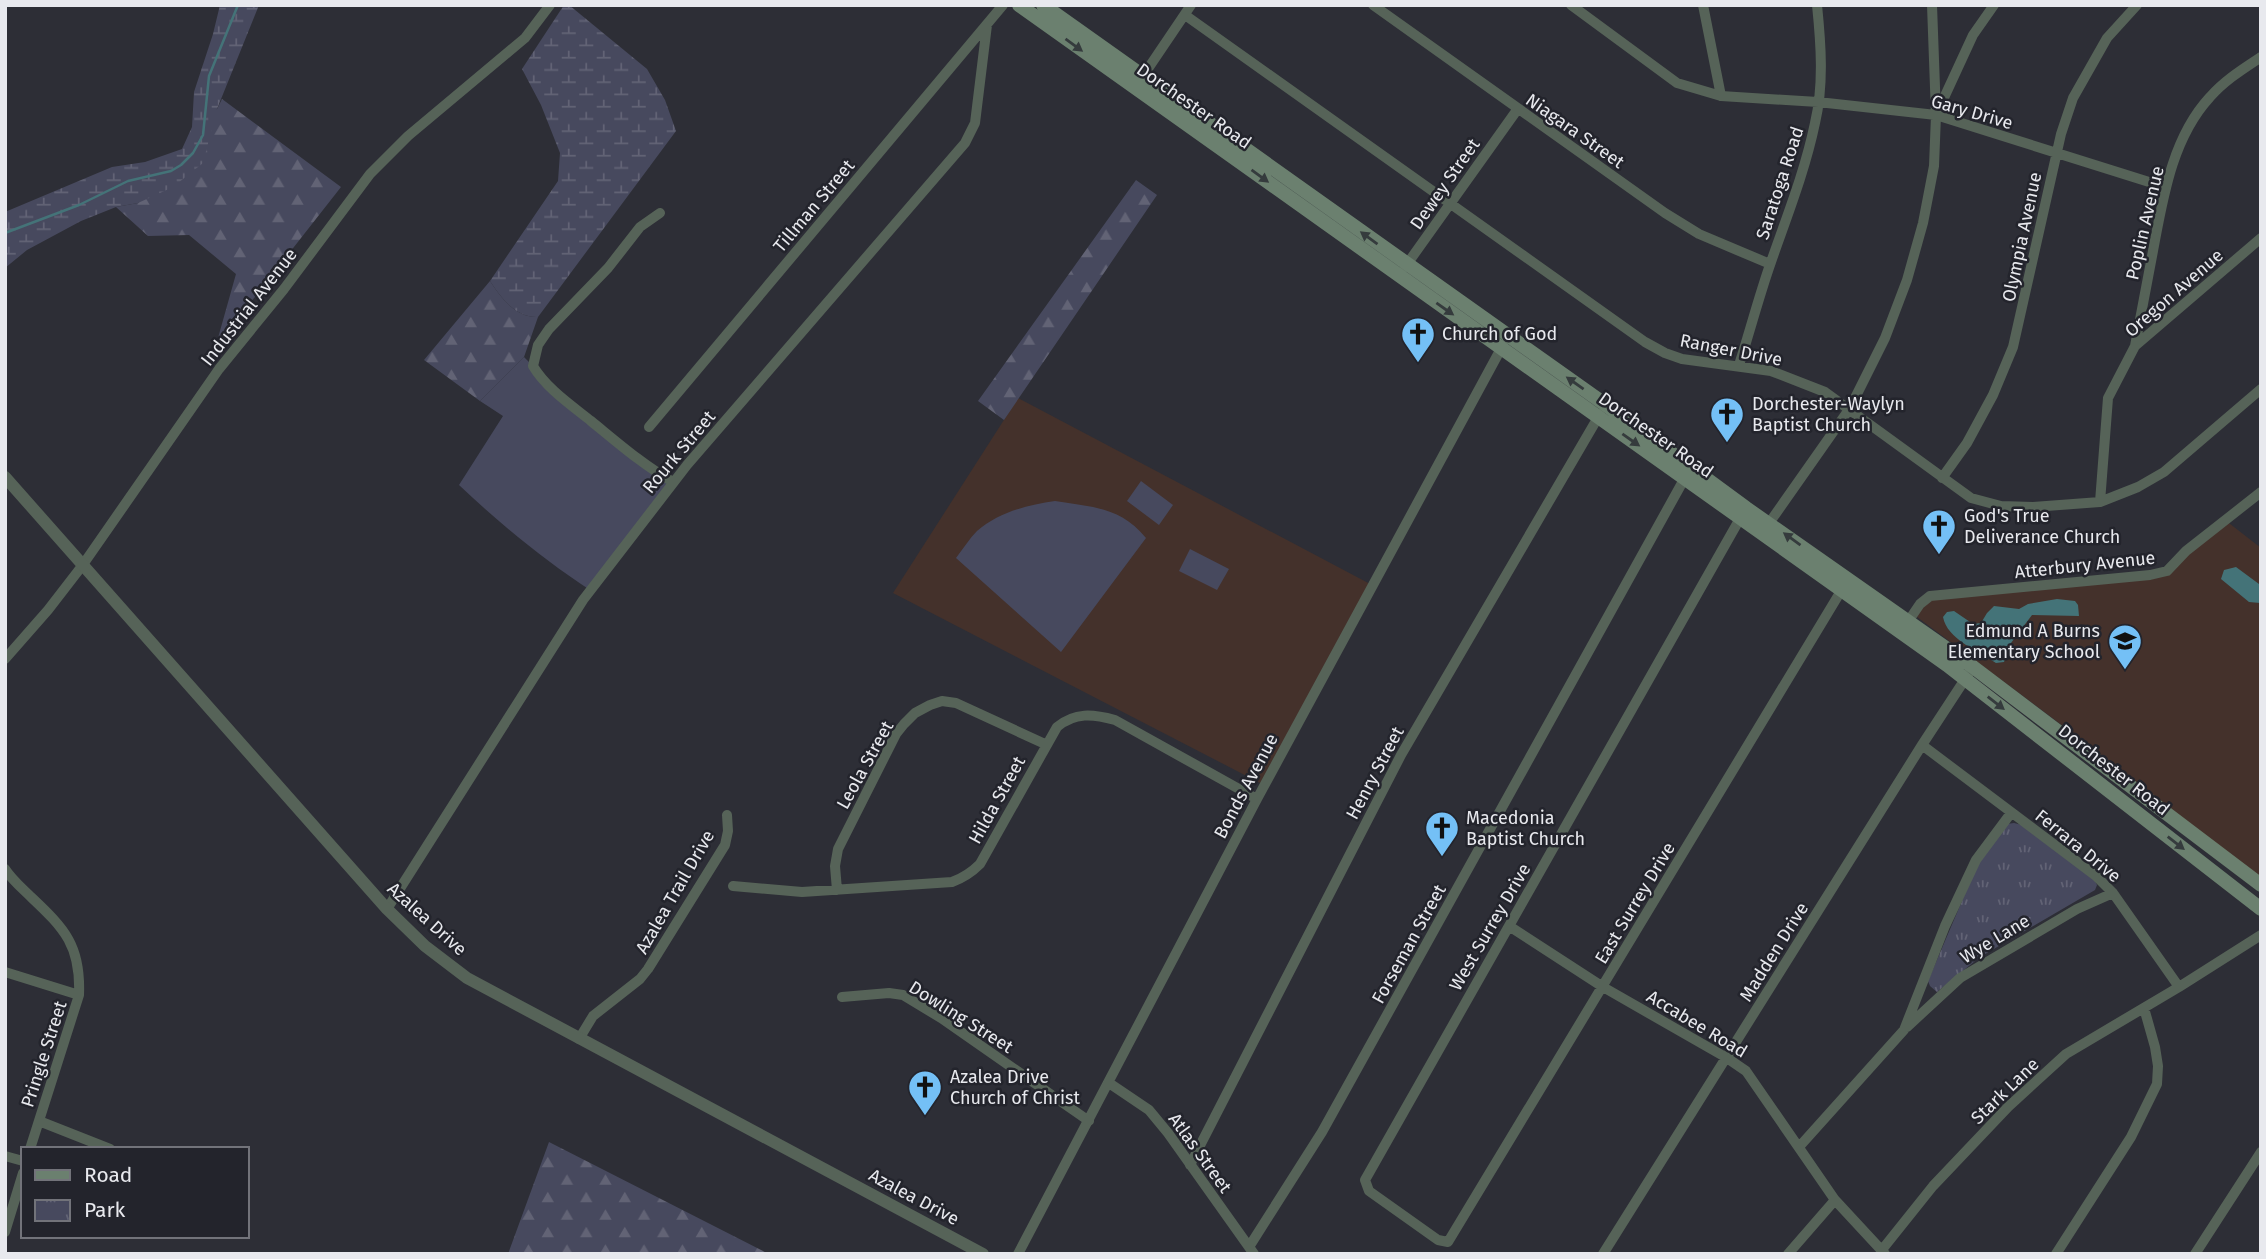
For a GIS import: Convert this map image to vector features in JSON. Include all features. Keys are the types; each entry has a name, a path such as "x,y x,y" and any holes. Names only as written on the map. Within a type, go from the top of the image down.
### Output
{"main road":[{"name":"Dorchester Road","path":"1019,5 1135,89 1505,342 2261,885"},
{"name":"Dorchester Road","path":"1043,5 1143,75 1403,271"},
{"name":"Dorchester Road","path":"1969,673 2261,908"}],"street":[{"name":"Industrial Avenue","path":"5,659 82,566 219,369 298,271 370,174 408,135 525,38 550,5"},
{"name":"Tillman Street","path":"649,427 1003,5"},
{"name":"Niagara Street","path":"1373,5 1517,110 1699,234 1770,264"},
{"name":"Gary Drive","path":"1571,5 1677,83 1721,96 1818,102 1937,115 2165,187"},
{"path":"1703,5 1721,96"},
{"name":"Saratoga Road","path":"1739,365 1770,264 1793,203 1815,123 1821,43 1817,5"},
{"path":"1766,529 1850,408 1885,338 1907,280 1923,223 1934,166 1937,115 1932,5"},
{"path":"1937,115 1973,36 1994,5"},
{"name":"Olympia Avenue","path":"1942,478 1967,443 1993,395 2013,347 2066,116 2084,76 2107,38 2137,5"},
{"name":"Ranger Drive","path":"1135,89 1188,10 1646,342 1682,359 1771,371 1825,393 1850,408 1971,498 2001,506 2033,507 2100,502 2138,487 2164,472 2261,389"},
{"name":"Rourk Street","path":"387,909 583,600 673,482 965,143 975,124 987,25"},
{"name":"Poplin Avenue","path":"2135,346 2165,187 2180,148 2195,117 2209,97 2231,76 2261,57"},
{"name":"Dewey Street","path":"1403,271 1517,110"},
{"path":"660,213 640,227 608,268 549,329 538,345 533,366 540,378 578,411 650,469 673,482"},
{"name":"Oregon Avenue","path":"2100,502 2108,398 2135,346 2261,238"},
{"name":"Bonds Avenue","path":"1018,1254 1257,799 1505,342"},
{"name":"Henry Street","path":"1190,1165 1401,755 1602,411"},
{"name":"Forseman Street","path":"1251,1251 1322,1132 1688,473"},
{"name":"Azalea Drive","path":"5,477 387,909 425,946 467,978 983,1254"},
{"name":"Atterbury Avenue","path":"1904,627 1920,604 1930,596 2150,575 2167,571 2186,551 2261,492"},
{"name":"West Surrey Drive","path":"1448,1242 1438,1240 1369,1191 1365,1180 1743,513"},
{"name":"East Surrey Drive","path":"1448,1242 1844,585"},
{"name":"Madden Drive","path":"1603,1254 1969,673"},
{"name":"Leola Street","path":"837,890 835,866 838,849 896,734 915,713 942,701 956,702 1045,744"},
{"name":"Hilda Street","path":"733,886 802,892 952,883 980,864 1045,744 1056,727 1068,719 1096,715 1115,720 1257,799"},
{"name":"Ferrara Drive","path":"1922,745 2096,876 2113,893 2179,987"},
{"name":"Wye Lane","path":"1904,1030 1945,926 1976,860 2011,813"},
{"name":"Azalea Trail Drive","path":"579,1039 593,1016 640,979 661,951 724,845 728,831 727,815"},
{"name":"Pringle Street","path":"5,869 67,936 80,970 79,995 31,1147"},
{"name":"Wye Lane","path":"1799,1147 1904,1030 1960,978 2077,909 2113,893"},
{"name":"Accabee Road","path":"1508,926 1603,987 1727,1058 1746,1072 1835,1200 1883,1252"},
{"path":"2179,987 2261,935"},
{"path":"5,972 79,995"},
{"name":"Stark Lane","path":"1883,1252 1933,1186 2008,1107 2066,1054 2179,987"},
{"name":"Dowling Street","path":"842,997 889,993 903,995 941,1018 1089,1121"},
{"path":"2056,1254 2131,1137 2157,1084 2155,1047 2144,1008"},
{"name":"Atlas Street","path":"1109,1083 1149,1110 1251,1251"},
{"path":"39,1121 105,1147"},
{"path":"2195,1254 2261,1152"},
{"path":"5,1232 21,1180"},
{"path":"1788,1254 1835,1200"}],"shaded area":[{"path":"1018,398 1372,585 1264,785 893,593"},
{"name":"Edmund A Burns Elementary School","path":"2225,520 2261,548 2261,873 2258,876 1913,614 1930,596 2167,571"},
{"path":"2236,567 2259,584 2260,603 2249,602 2221,579 2224,570"},
{"path":"2057,599 2075,601 2079,616 2032,615 2011,643 2004,662 1996,663 1964,644 1950,632 1943,617 1947,612 1954,611 1973,624 1981,623 1994,606 2019,609 2028,604"}],"green space":[{"path":"220,5 259,5 217,109 203,163 173,187 138,203 116,207 81,221 27,250 5,268 5,212 112,167 145,162 182,149 192,127 194,92"},
{"path":"564,5 569,5 647,69 665,100 676,131 538,317 516,311 490,281 558,181 560,153 541,105 522,69"},
{"path":"222,99 341,187 221,340 218,338 236,274 189,235 148,236 116,207 138,203 217,109"},
{"path":"1136,180 1157,195 1004,420 978,401"},
{"path":"490,281 516,311 538,317 524,357 480,401 424,360"},
{"path":"524,357 540,378 673,482 590,590 522,540 459,485 503,416 480,401"},
{"path":"1141,481 1173,505 1159,525 1127,501"},
{"path":"1055,501 1116,514 1146,538 1061,652 956,558 977,531 986,524 1024,507"},
{"path":"1190,549 1229,569 1217,590 1179,571"},
{"path":"2007,824 2022,825 2094,879 2097,885 2095,890 1980,957 1937,992 1928,981 1979,861"},
{"path":"549,1142 769,1254 508,1254"}],"waterway":[{"path":"5,233 79,205 128,181 171,171 181,165 193,153 203,135 209,76 238,5"}],"place":[{"name":"Church of God","path":"1418,364"},
{"name":"Dorchester-Waylyn Baptist Church","path":"1727,444"},
{"name":"God's True Deliverance Church","path":"1939,556"},
{"name":"Edmund A Burns Elementary School","path":"2125,671"},
{"name":"Macedonia Baptist Church","path":"1442,858"},
{"name":"Azalea Drive Church of Christ","path":"925,1117"}]}
